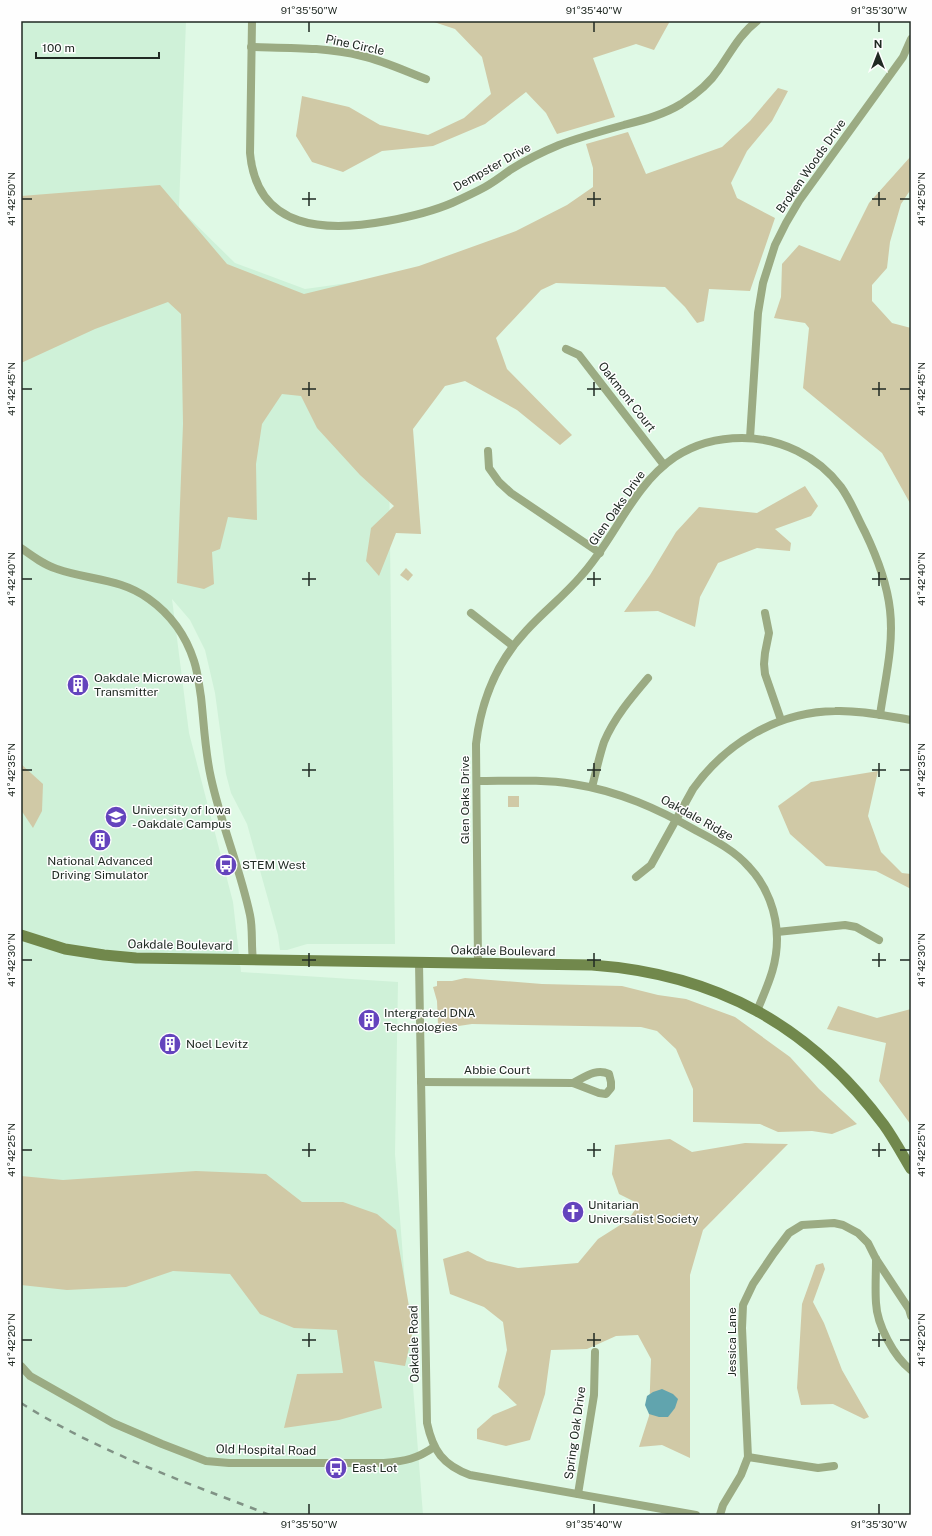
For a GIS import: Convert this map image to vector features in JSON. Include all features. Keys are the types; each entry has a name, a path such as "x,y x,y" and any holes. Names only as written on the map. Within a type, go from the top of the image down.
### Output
{"main road":[{"name":"Oakdale Boulevard","path":"21,935 51,945 104,955 136,958 592,965 621,967 671,977 733,998 757,1011 804,1041 823,1056 851,1084 884,1125 911,1169"}],"street":[{"name":"Dempster Drive","path":"252,21 251,166 260,189 276,208 297,221 306,224 327,226 358,226 399,219 440,208 486,187 532,157 559,145 663,113 680,104 703,87 718,70 739,37 757,21"},
{"name":"Broken Woods Drive","path":"750,438 758,314 763,283 775,245 799,201 903,57 911,39"},
{"name":"Pine Circle","path":"251,47 310,49 363,56 389,64 426,79"},
{"name":"Oakmont Court","path":"566,349 579,355 664,465"},
{"name":"Glen Oaks Drive","path":"478,964 476,744 482,708 495,675 513,646 526,631 575,584 600,553 644,485 664,465 688,450 721,440 750,438 775,442 806,456 823,469 840,486 850,501 874,551 881,569 887,592 891,628 890,647 880,715"},
{"path":"488,451 489,468 499,482 511,493 600,553"},
{"path":"21,548 56,569 77,575 117,582 135,590 149,599 176,624 187,643 198,679 210,776 251,916 253,960"},
{"path":"472,612 513,646"},
{"path":"765,613 769,633 765,654 765,674 781,720"},
{"path":"592,787 599,758 612,727 621,712 648,678"},
{"path":"636,877 651,865 697,784 711,766 722,755 750,735 781,720 805,714 829,711 854,711 911,720"},
{"name":"Oakdale Ridge","path":"477,781 552,781 592,787 612,792 640,802 676,819 728,848 750,868 767,893 777,932 775,967 757,1011"},
{"path":"777,932 845,925 856,927 879,940"},
{"name":"Oakdale Road","path":"419,963 427,1422 434,1447 448,1464 458,1471 470,1475 696,1515"},
{"name":"Abbie Court","path":"420,1082 572,1083"},
{"name":"Jessica Lane","path":"720,1515 722,1505 741,1475 748,1457 742,1328 743,1305 753,1284 789,1233 802,1225 834,1223 843,1225 858,1233 868,1243 876,1259 909,1308 911,1316"},
{"name":"Jessica Lane","path":"876,1259 876,1305 883,1332 892,1348 904,1364 911,1370"},
{"name":"Spring Oak Drive","path":"578,1494 594,1395 595,1352"},
{"name":"Old Hospital Road","path":"21,1366 30,1376 113,1422 162,1444 206,1461 244,1463 384,1463 422,1456 434,1447"},
{"path":"748,1457 818,1468 834,1466"}],"shaded area":[{"name":"University of Iowa - Oakdale Campus","path":"21,21 186,21 179,208 235,263 305,289 391,277 389,461 395,944 307,944 287,950 280,950 278,935 247,824 231,793 226,774 215,693 205,650 190,620 172,599 189,733 233,902 241,972 398,982 395,1154 423,1515 21,1515"},
{"path":"431,21 670,21 654,50 636,44 593,58 615,117 557,134 546,113 526,92 485,124 433,146 382,151 343,172 312,162 296,136 302,96 349,107 380,125 428,135 464,118 491,94 482,57 455,29"},
{"path":"778,88 788,91 772,121 747,151 731,183 737,198 775,218 750,291 709,289 704,321 697,323 685,307 665,287 556,283 541,290 496,338 507,369 572,435 560,445 517,410 465,381 445,386 413,429 421,534 396,533 379,576 366,561 371,528 394,506 360,475 317,428 301,396 282,394 262,424 256,464 257,520 228,517 220,549 212,552 214,584 204,589 177,583 183,424 181,314 168,302 95,329 21,363 21,196 160,185 227,264 304,294 419,266 516,231 567,205 593,187 593,168 586,144 628,132 646,174 722,147 750,121"},
{"path":"911,156 911,189 901,204 890,242 887,268 872,285 872,301 892,323 911,328 911,505 882,453 803,388 809,328 805,323 774,318 781,297 782,264 799,245 840,261 869,203"},
{"path":"805,486 818,506 811,516 775,529 791,543 790,551 757,548 718,563 700,597 695,627 658,611 624,612 650,575 676,532 699,507 757,513"},
{"path":"406,568 413,575 408,581 400,575"},
{"path":"21,764 43,784 42,811 33,828 21,810"},
{"path":"878,771 868,816 881,852 902,873 911,874 911,889 876,871 826,866 790,834 778,806 811,782"},
{"path":"508,796 519,796 519,807 508,807"},
{"path":"465,978 542,984 622,986 658,995 686,999 735,1017 790,1057 819,1089 857,1124 832,1134 812,1131 778,1132 760,1124 693,1122 693,1089 676,1049 657,1031 641,1027 472,1024 445,1028 443,1024 438,1024 437,1001 433,987 437,986 437,981 452,981"},
{"path":"838,1006 877,1018 911,1009 911,1125 879,1081 886,1043 827,1029"},
{"path":"670,1139 692,1152 745,1143 788,1144 703,1230 690,1275 690,1458 662,1445 639,1447 649,1416 651,1359 638,1335 616,1336 587,1349 551,1350 545,1394 530,1440 506,1446 477,1439 477,1429 493,1415 517,1405 498,1387 507,1350 503,1322 484,1307 450,1294 443,1259 468,1251 487,1261 518,1268 578,1263 598,1239 628,1220 639,1204 619,1194 612,1174 615,1145"},
{"path":"196,1171 266,1174 302,1202 343,1202 377,1214 396,1230 413,1330 405,1366 374,1361 382,1408 339,1420 284,1428 297,1374 343,1373 337,1330 294,1328 260,1314 230,1274 173,1271 126,1287 67,1290 21,1285 21,1176 63,1180"},
{"path":"823,1263 825,1269 813,1302 824,1323 842,1370 869,1417 864,1419 833,1404 801,1405 797,1388 802,1304 816,1265"}],"water":[{"path":"662,1389 673,1394 678,1399 675,1408 668,1417 659,1417 649,1414 645,1405 647,1396"}],"railway":[{"path":"21,1403 80,1437 142,1465 270,1515"}],"place":[{"name":"Oakdale Microwave Transmitter","path":"78,685"},
{"name":"University of Iowa - Oakdale Campus","path":"116,817"},
{"name":"National Advanced Driving Simulator","path":"100,840"},
{"name":"STEM West","path":"226,865"},
{"name":"Intergrated DNA Technologies","path":"369,1020"},
{"name":"Noel Levitz","path":"170,1044"},
{"name":"Unitarian Universalist Society","path":"573,1212"},
{"name":"East Lot","path":"336,1468"}]}
